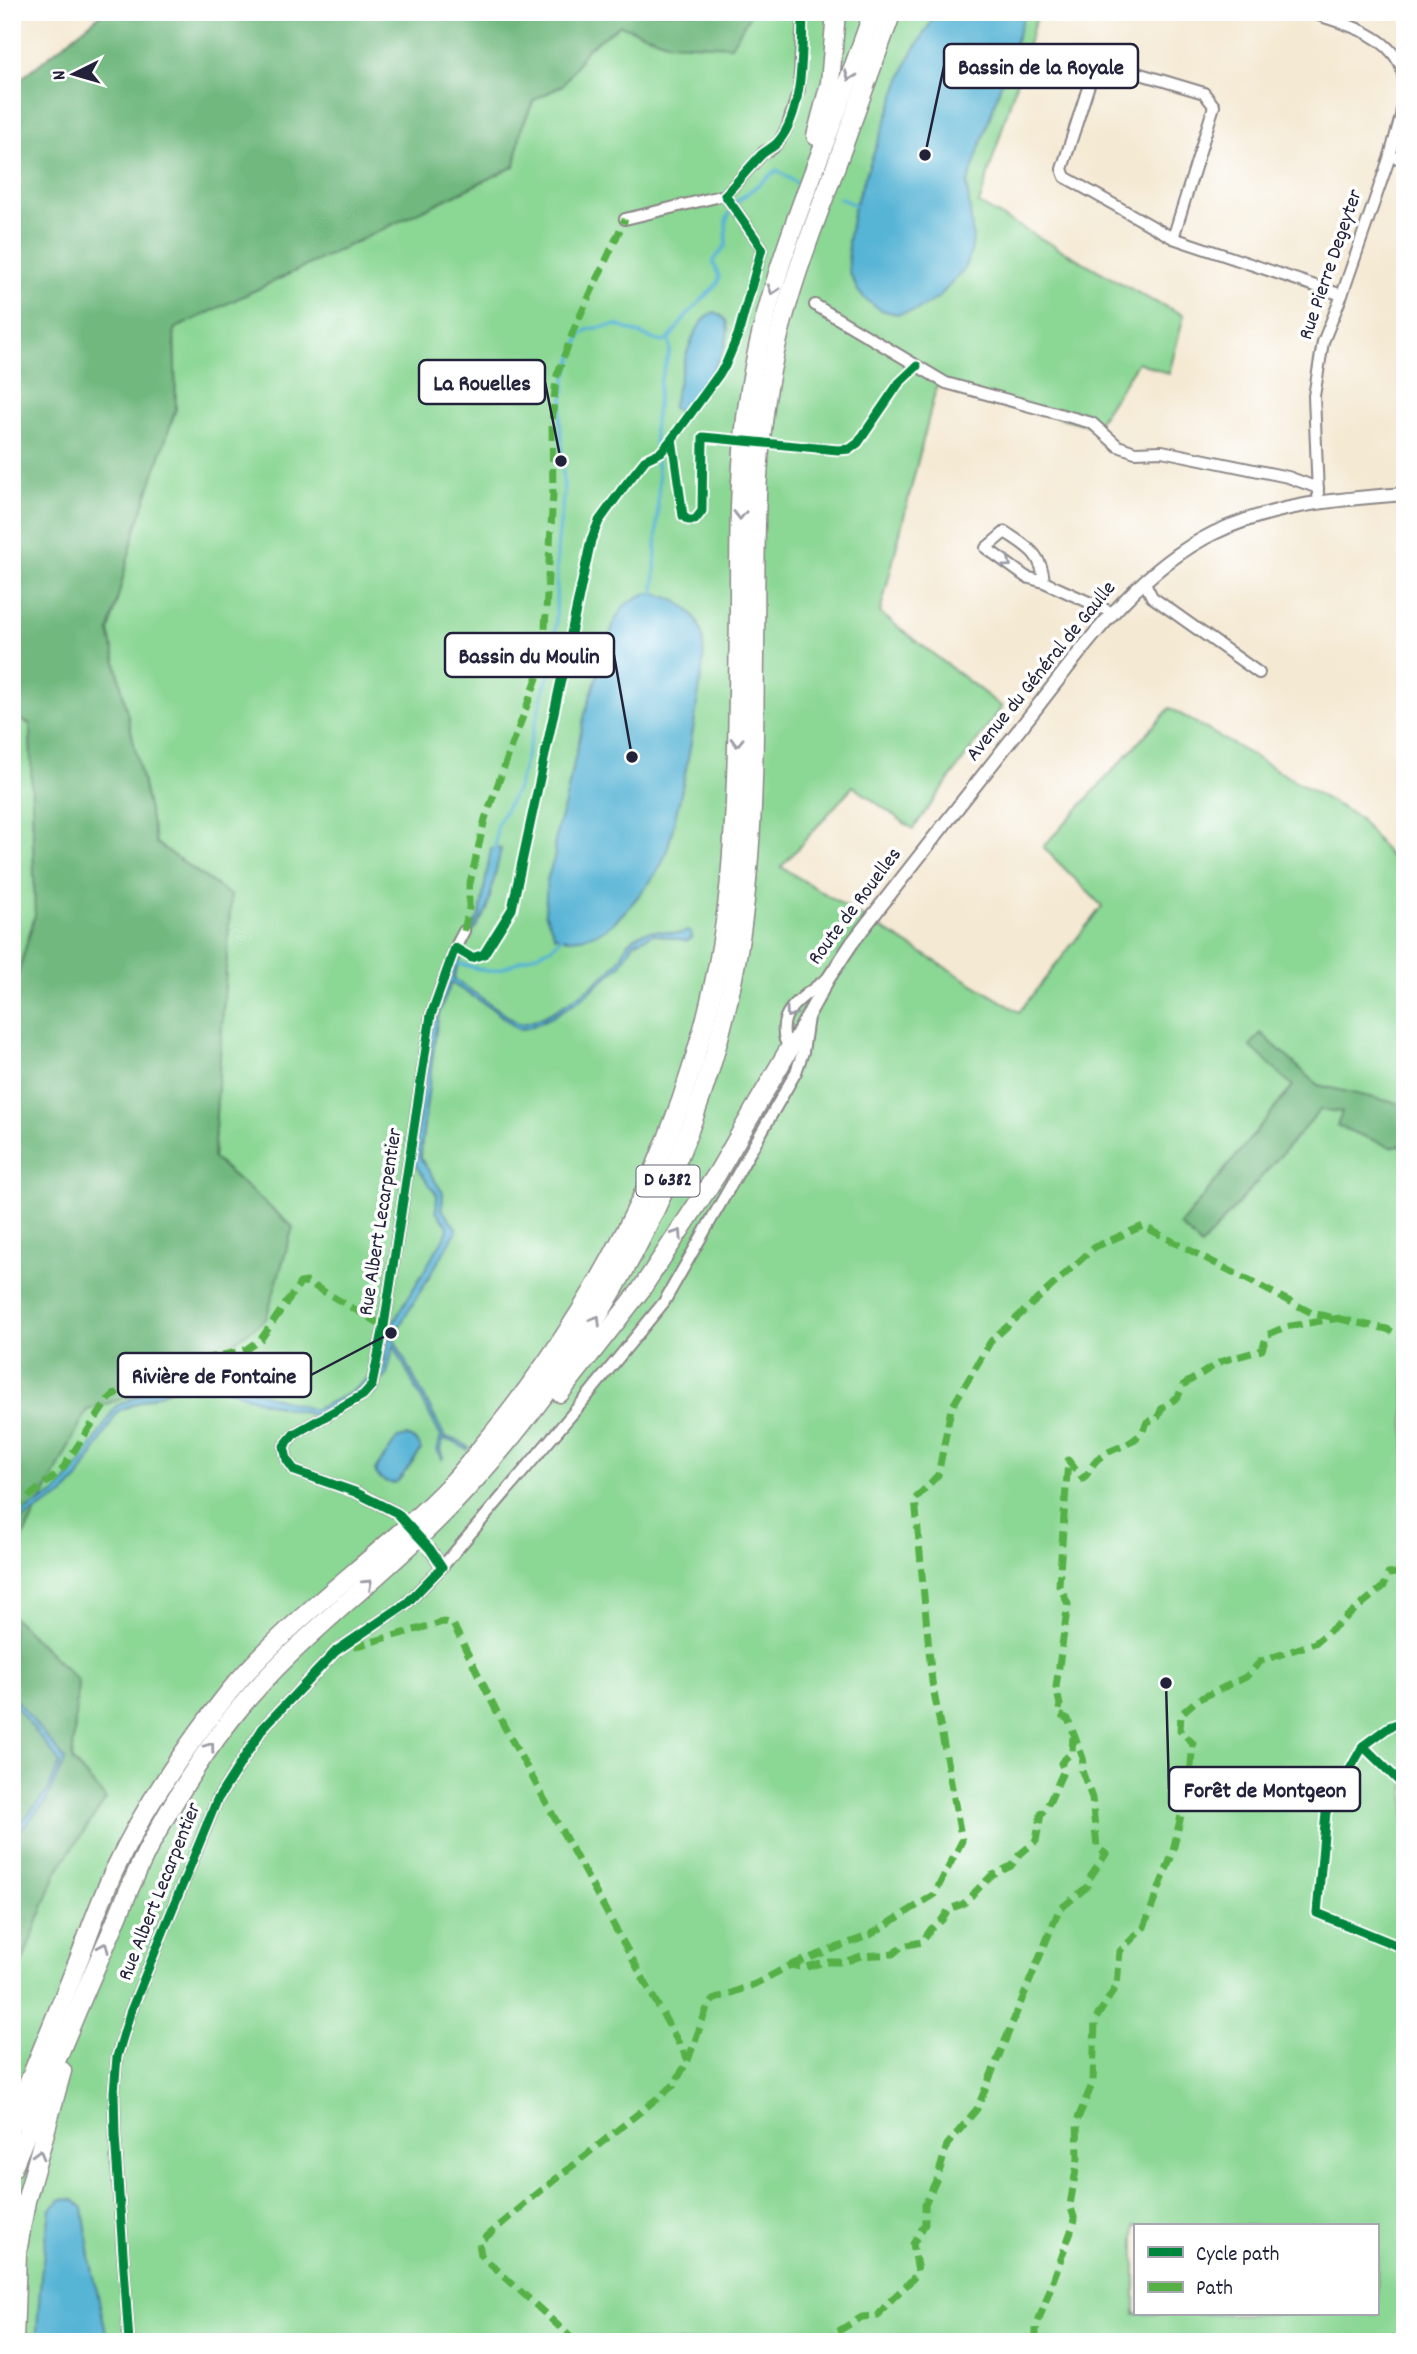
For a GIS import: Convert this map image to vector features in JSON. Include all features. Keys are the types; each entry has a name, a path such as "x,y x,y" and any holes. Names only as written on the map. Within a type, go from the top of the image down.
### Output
{"highway":[{"path":"791,238 830,83 836,12"},
{"name":"D 6382","path":"12,2123 114,1871 159,1789 233,1688 290,1628 454,1481 504,1420 551,1359 590,1300 654,1171 683,1093 702,1031 719,955 731,873 736,783 740,480 756,355 768,307 791,238 873,12"},
{"name":"D 6382","path":"12,2169 85,1990 152,1840 201,1760 231,1718 279,1667 441,1516 518,1431 596,1320 636,1250 666,1186 707,1082 727,1007 741,933 749,861 755,686 757,479 771,373 783,315 800,262 892,12"},
{"path":"441,1516 533,1428 640,1290 798,1048"},
{"path":"15,2342 17,2253 26,2201 85,1990"},
{"path":"12,2105 56,2016"}],"street":[{"path":"625,219 725,195 764,152 773,148 780,140 787,128 799,90 803,12"},
{"name":"Rue Pierre Degeyter","path":"1309,12 1362,30 1386,46 1401,65 1405,86 1401,116 1390,156 1323,342 1314,396 1318,495"},
{"path":"1173,238 1214,106 1204,93 1107,64 1094,69 1062,169 1065,177 1173,238 1342,295"},
{"path":"1390,156 1405,160"},
{"path":"725,195 762,248 756,270"},
{"path":"815,305 946,383 1092,424 1118,446 1135,452 1162,451 1274,474 1318,495"},
{"name":"Avenue du Général de Gaulle","path":"927,845 1113,612 1144,581 1175,558 1213,534 1318,495 1405,494"},
{"path":"1045,582 1043,567 1038,557 1005,532 986,548 1026,577 1045,582 1113,612"},
{"path":"1144,581 1152,597 1259,673"},
{"name":"Route de Rouelles","path":"798,1048 785,1040 782,1028 789,1010 828,979 927,845"},
{"name":"Rue Albert Lecarpentier","path":"397,1513 355,1492 295,1471 287,1461 284,1446 294,1434 363,1395 372,1385 384,1326 431,1015 455,948 464,931"},
{"path":"798,1048 808,1014 828,979"},
{"name":"Rue Albert Lecarpentier","path":"129,2342 115,2134 117,2057 130,2013 217,1800 263,1728 336,1651 407,1603 442,1567 664,1302 796,1072 798,1048"},
{"path":"430,1549 442,1567"}],"green space":[{"path":"104,12 743,12 750,15 731,46 669,43 620,25 587,49 563,85 534,100 521,129 515,166 174,329 176,408 136,528 109,631 156,843 231,896 213,1158 293,1227 266,1319 182,1379 87,1410 12,1559 12,995 35,915 30,724 12,717 12,86"},
{"path":"743,12 1038,12 979,204 1153,301 1184,315 1169,374 1138,362 1095,427 937,384 880,613 1002,707 913,829 853,786 781,867 1019,1012 1102,906 1043,847 1170,708 1359,818 1405,875 1405,2342 12,2342 12,1989 57,1871 106,1799 72,1760 78,1681 12,1616 12,1559 87,1410 182,1379 293,1227 213,1158 231,896 156,843 109,631 136,528 176,408 174,329 515,166 521,129 534,100 563,85 587,49 620,25 669,43 749,14"},
{"path":"12,717 30,723 35,915 12,995"},
{"path":"1261,1033 1318,1085 1405,1105 1405,1144 1391,1147 1337,1126 1342,1112 1320,1110 1201,1246 1180,1225 1293,1086 1250,1046"},
{"path":"12,1616 78,1681 72,1760 106,1799 57,1871 12,1989"}],"water":[{"path":"937,12 1023,12 1023,19 967,185 973,237 971,252 963,271 938,298 915,311 897,314 881,310 858,291 849,271 848,241 854,207 908,60"},
{"path":"715,312 727,323 725,345 712,370 681,412 672,408 686,354 698,327"},
{"path":"647,593 674,600 689,610 699,626 703,643 702,675 691,743 670,840 657,872 636,899 611,924 584,937 570,939 555,936 545,913 547,880 555,855 558,825 585,714 614,622 624,606"},
{"path":"491,848 501,849 487,910 470,936 453,978 519,1024 558,1009 587,989 611,969 621,958 628,943 638,935 654,931 687,931 691,932 692,937 687,941 653,934 634,943 620,966 581,999 528,1028 518,1029 451,983 436,1030 420,1157 443,1193 442,1209 456,1232 393,1337 445,1437 459,1441 469,1448 467,1450 444,1439 440,1449 441,1459 437,1449 441,1437 394,1346 386,1377 375,1383 376,1373 383,1369 389,1330 447,1232 448,1226 436,1212 437,1195 413,1162 431,1021 460,947 480,914"},
{"path":"370,1376 369,1386 316,1416 260,1401 210,1383 171,1389 118,1411 79,1478 62,1496 12,1528 15,1517 56,1493 81,1463 116,1406 168,1383 211,1377 314,1410 350,1393"},
{"path":"407,1436 418,1442 421,1450 399,1480 395,1483 382,1480 375,1470 398,1438"},
{"path":"12,1695 65,1760 46,1801 12,1840 12,1833 47,1792 60,1763 12,1701"},
{"path":"61,2199 74,2200 83,2208 91,2263 108,2342 36,2342 50,2210"}],"waterway":[{"path":"735,203 777,170 796,183"},
{"path":"839,198 855,205"},
{"path":"495,852 497,825 518,787 551,665 556,625 557,548 564,493 560,420 566,377 581,335 589,329 617,325 658,341 669,339 687,315 718,283 719,277 713,261 726,245 726,221 731,210"},
{"path":"654,593 659,482 654,430 660,382 670,350 669,339"},
{"path":"457,963 487,971 501,969 551,948 562,937"}],"marked path":[{"path":"464,931 469,908 469,887 485,819 543,662 553,494 552,424 556,378 574,329 625,219"},
{"path":"791,1965 870,1935 934,1895 962,1841 932,1682 915,1499 938,1475 951,1409 991,1341 1095,1247 1143,1226 1312,1313 1387,1329 1405,1338"},
{"path":"12,1510 61,1471 108,1400 132,1379 174,1366 245,1350 261,1339 300,1283 307,1282 384,1326"},
{"path":"820,2342 862,2317 878,2316 918,2272 913,2244 925,2224 925,2205 938,2176 947,2145 977,2109 1059,1910 1087,1887 1089,1879 1106,1854 1097,1847 1092,1798 1082,1771 1083,1758 1068,1719 1058,1714 1060,1705 1056,1687 1068,1604 1059,1585 1068,1460 1083,1479 1095,1462 1137,1437 1147,1422 1158,1417 1162,1408 1178,1397 1183,1385 1222,1361 1262,1350 1267,1335 1285,1327 1340,1318"},
{"path":"1036,2342 1036,2328 1075,2220 1070,2205 1078,2158 1077,2121 1093,2082 1095,2020 1117,1985 1120,1951 1144,1927 1172,1855 1190,1776 1193,1743 1180,1731 1181,1714 1197,1700 1246,1677 1261,1661 1315,1643 1384,1586 1388,1574 1405,1572"},
{"path":"353,1647 443,1622 453,1624 504,1726 688,2060"},
{"path":"576,2342 481,2255 479,2243 674,2085 688,2060 707,2008 713,2000 755,1984 791,1965 804,1968 824,1962 844,1962 861,1956 893,1954 902,1946 922,1942 949,1909 963,1904 991,1876 1011,1866 1019,1855 1036,1841 1041,1814 1064,1770 1061,1763 1072,1752 1073,1737"}],"cycle path":[{"path":"129,2342 114,2092 117,2057 130,2013 217,1800 263,1728 336,1651 407,1603 442,1567 430,1549 397,1513 355,1492 295,1471 287,1460 284,1446 294,1434 363,1395 372,1385 384,1326 431,1015 455,948 472,958 484,954 512,909 591,540 599,521 646,459 661,452 672,439 725,366 738,335 762,248 725,195 761,155 778,142 793,115 800,80 803,12"},
{"path":"672,439 683,516 688,520 695,520 702,511 703,437 850,449 858,443 899,383 917,366"},
{"path":"1405,1721 1389,1727 1363,1746 1405,1787"},
{"path":"1363,1746 1326,1812 1317,1913 1398,1946"}],"place":[{"name":"Bassin de la Royale","path":"925,155"},
{"name":"La Rouelles","path":"561,461"},
{"name":"Bassin du Moulin","path":"632,757"},
{"name":"Rivière de Fontaine","path":"391,1333"},
{"name":"Forêt de Montgeon","path":"1166,1683"}]}
